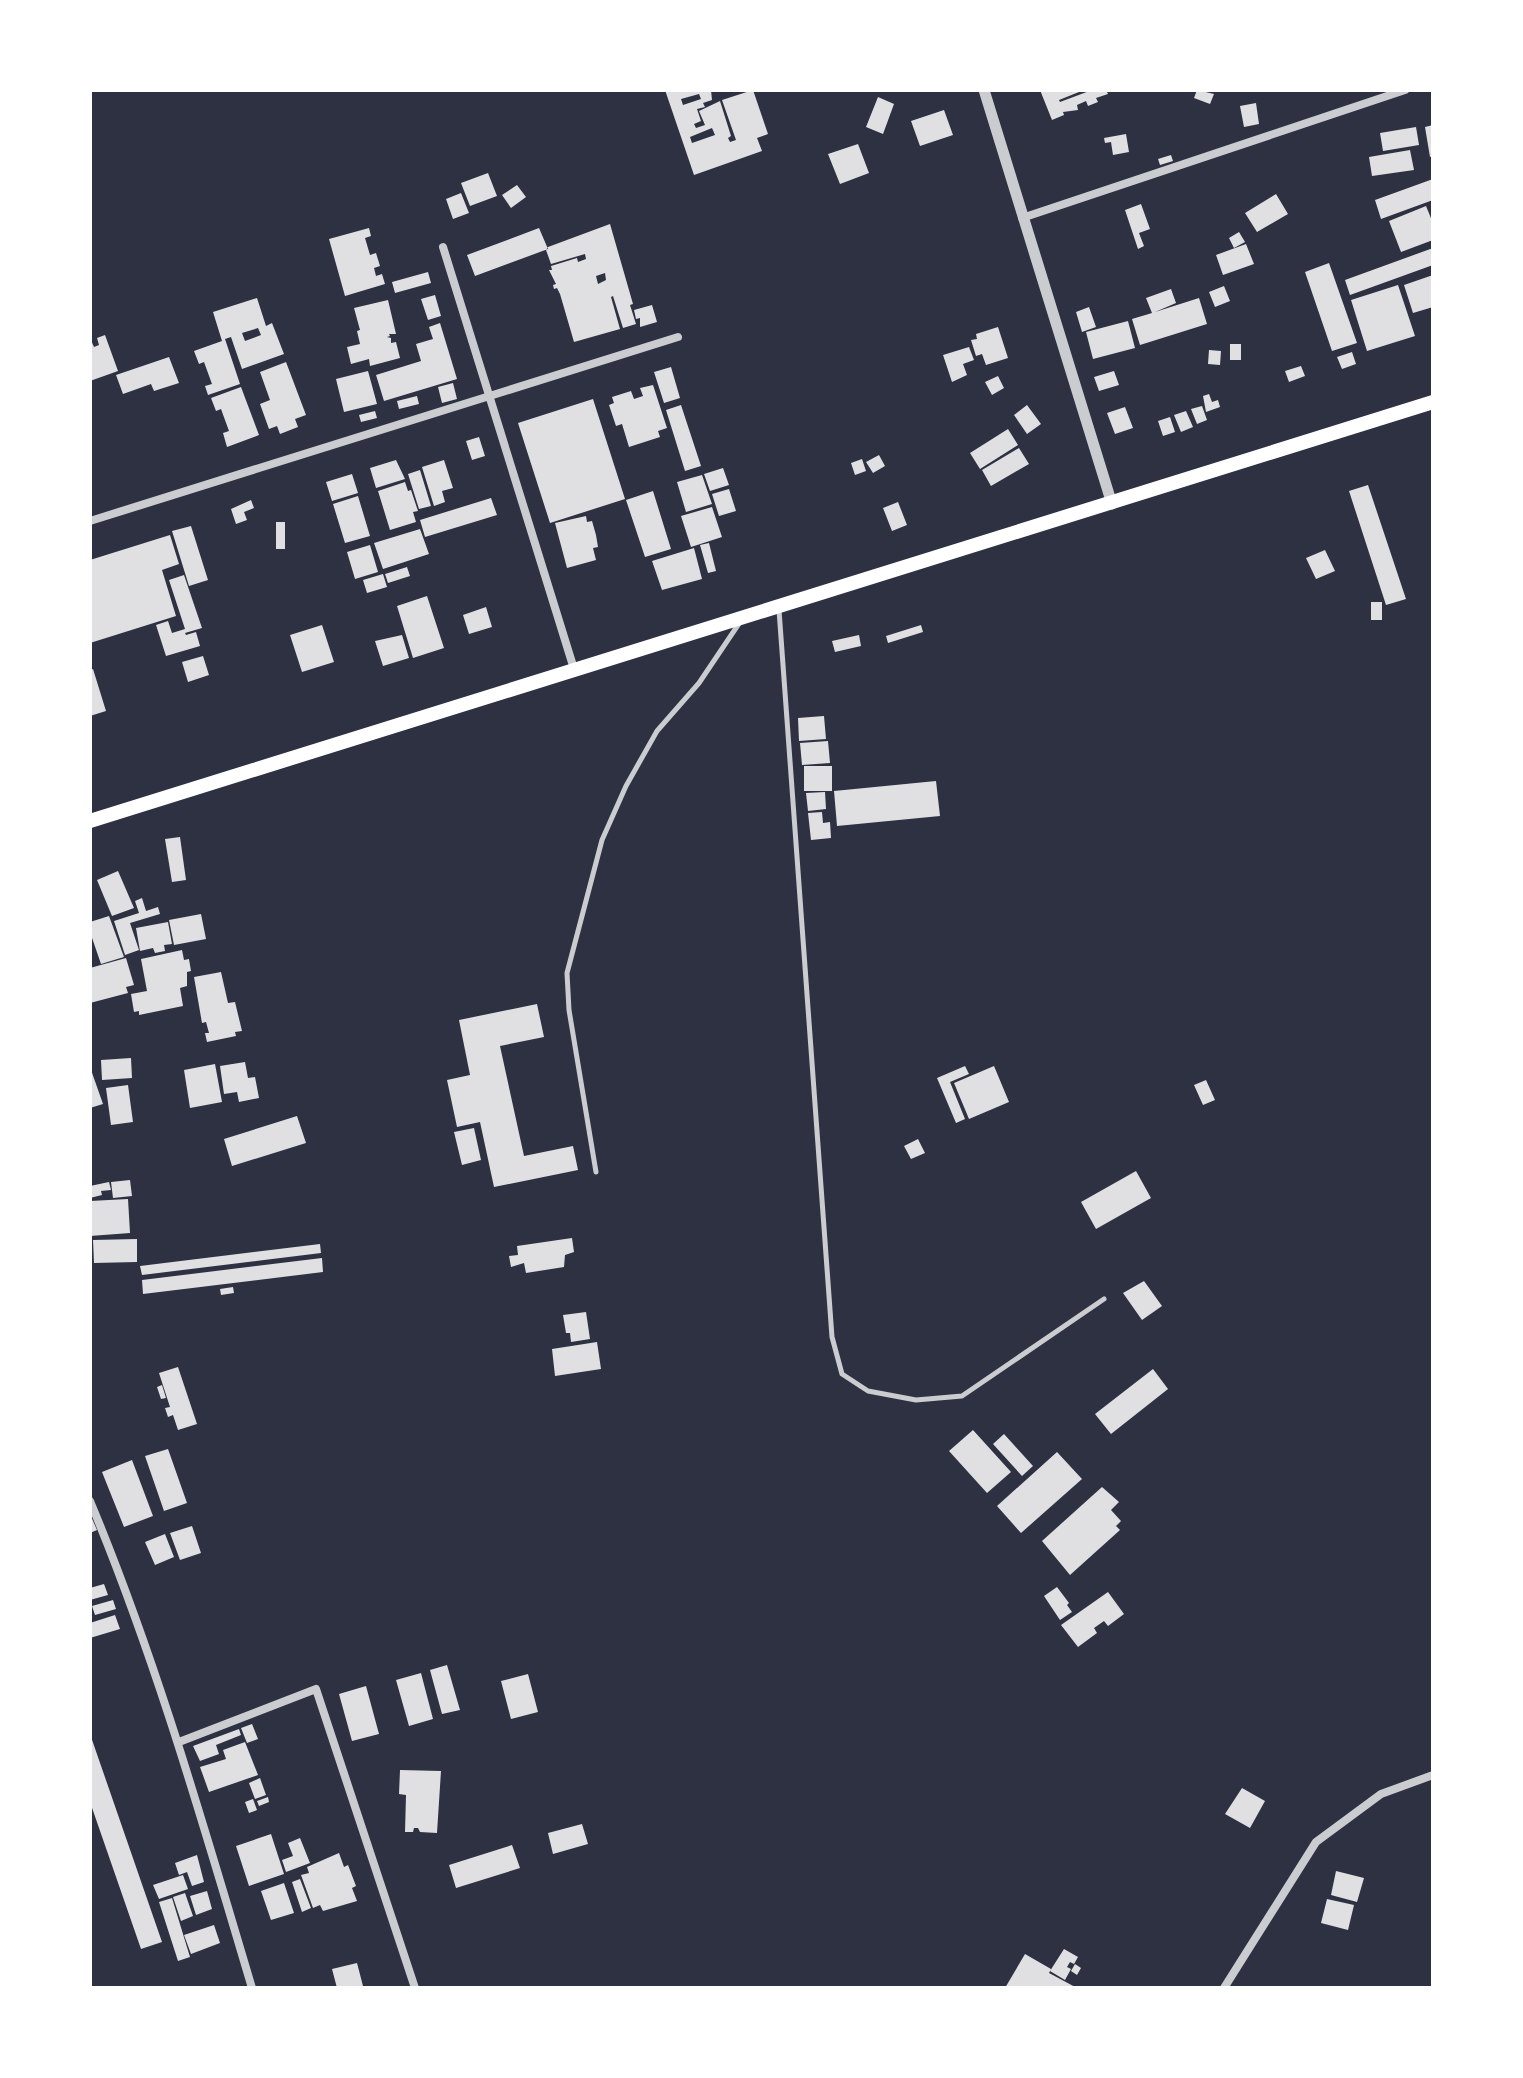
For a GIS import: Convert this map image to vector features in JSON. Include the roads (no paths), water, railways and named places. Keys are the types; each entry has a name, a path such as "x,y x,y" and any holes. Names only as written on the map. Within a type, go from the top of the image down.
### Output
{"main road":[{"path":"90,821 1112,504 1431,399"}],"street":[{"path":"984,90 1112,504"},
{"path":"1022,218 1405,90"},
{"path":"443,247 574,669"},
{"path":"90,521 678,337"},
{"path":"90,1501 124,1582 179,1742 252,1988"},
{"path":"179,1742 316,1689 415,1988"},
{"path":"1224,1988 1316,1842 1381,1794 1433,1775"}],"lane":[{"path":"779,605 832,1337 842,1374 868,1391 916,1400 962,1396 1104,1299"},
{"path":"596,1172 569,1010 567,973 602,840 626,786 657,731 699,683 744,616"}]}
